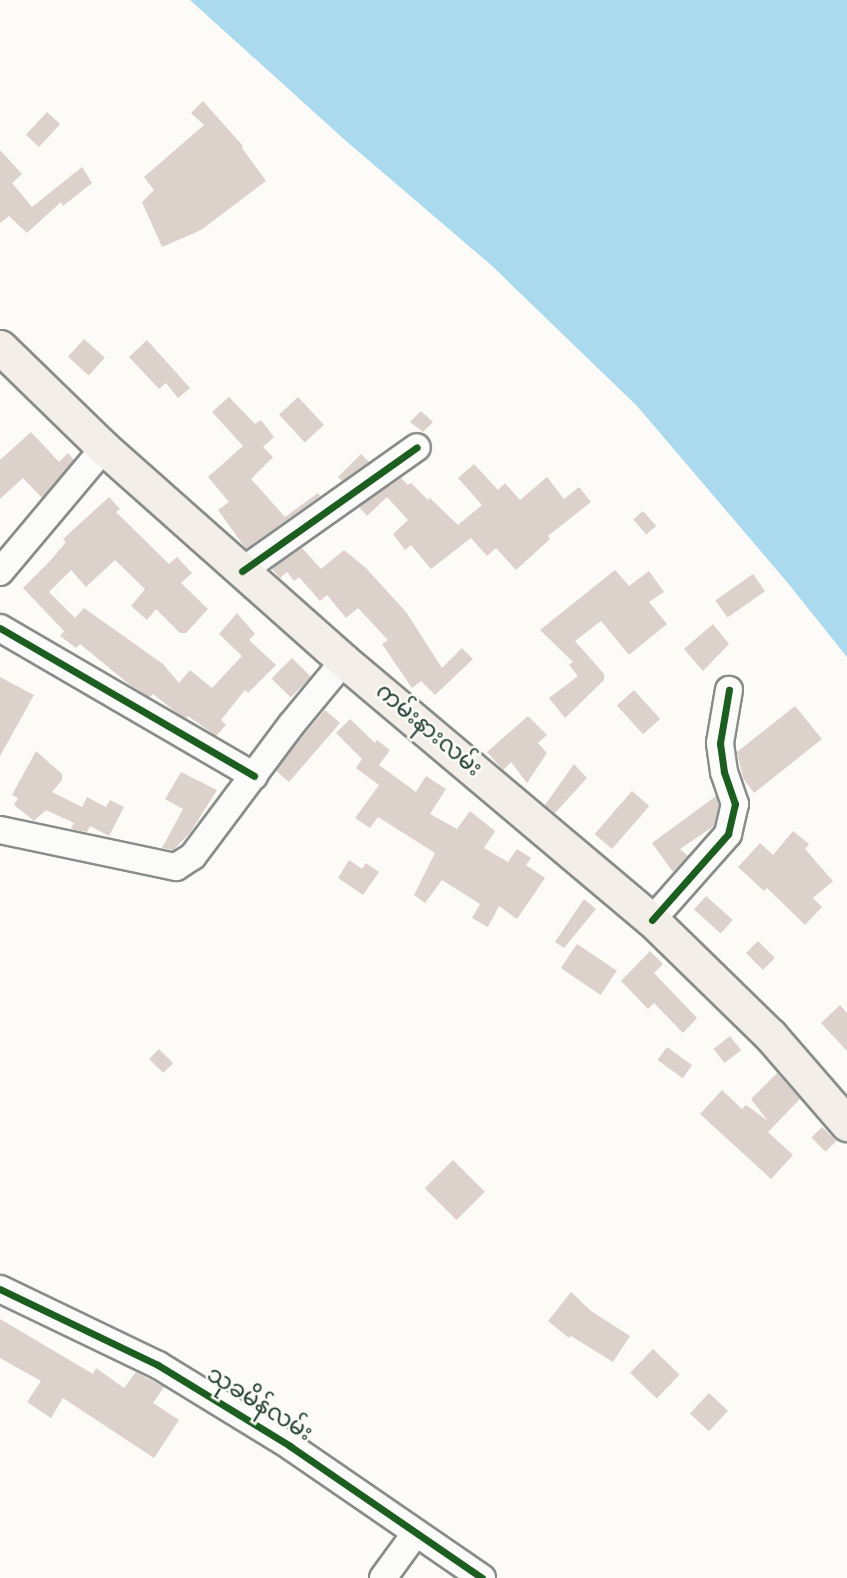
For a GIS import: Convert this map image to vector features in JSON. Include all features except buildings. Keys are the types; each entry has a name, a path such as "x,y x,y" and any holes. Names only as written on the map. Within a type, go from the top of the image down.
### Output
{"main road":[{"name":"ကမ်းနားလမ်း","path":"0,347 104,448 344,661 652,919 770,1035 847,1124"}],"street":[{"path":"242,571 417,447"},
{"path":"0,572 104,448"},
{"path":"0,628 254,776"},
{"path":"0,830 176,867 193,856 344,661"},
{"path":"652,919 728,834 735,804 724,772 720,744 729,690"},
{"name":"သုခမိန်လမ်း","path":"0,1289 158,1365 290,1446 482,1578"},
{"path":"383,1578 415,1534"}],"water":[{"path":"190,0 847,0 847,657 787,582 637,406 491,265 346,141"}],"cycle path":[{"path":"242,571 417,447"},
{"path":"0,628 254,776"},
{"path":"652,920 728,834 735,804 724,772 720,743 729,690"},
{"path":"0,1289 158,1365 290,1446 482,1578"}]}
